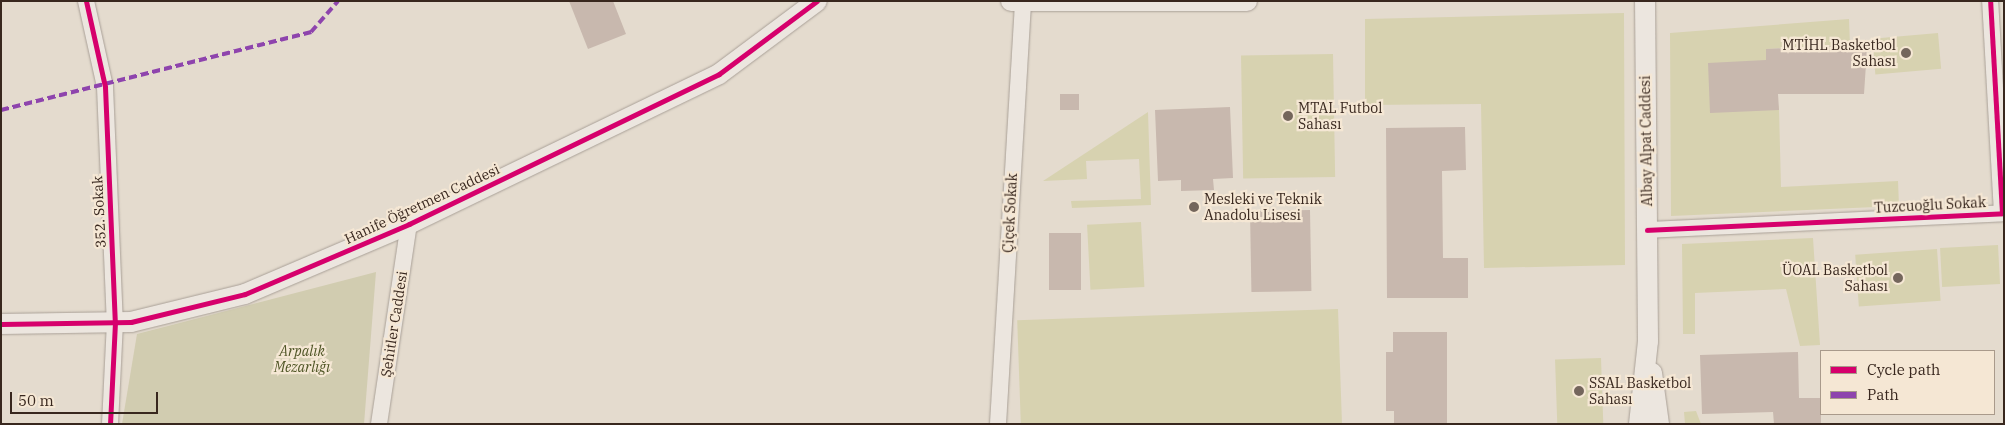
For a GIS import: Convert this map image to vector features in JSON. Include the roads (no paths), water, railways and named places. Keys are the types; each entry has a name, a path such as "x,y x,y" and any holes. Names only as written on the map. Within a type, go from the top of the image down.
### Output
{"street":[{"name":"352. Sokak","path":"86,1 104,87 115,322 110,424"},
{"name":"Hanife Öğretmen Caddesi","path":"1,324 115,322 244,294 409,224 718,74 817,1"},
{"path":"1017,2 1247,1"},
{"name":"Albay Alpat Caddesi","path":"1639,424 1648,341 1645,1"},
{"name":"Tuzcuoğlu Sokak","path":"1647,230 2002,213 1990,1"},
{"name":"Çiçek Sokak","path":"998,424 1017,2"},
{"name":"Şehitler Caddesi","path":"379,424 409,224"},
{"name":"Albay Alpat Caddesi","path":"1648,341 1659,424"}],"place":[{"name":"MTİHL Basketbol Sahası","path":"1906,53"},
{"name":"MTAL Futbol Sahası","path":"1288,116"},
{"name":"Mesleki ve Teknik Anadolu Lisesi","path":"1194,207"},
{"name":"ÜOAL Basketbol Sahası","path":"1898,278"},
{"name":"SSAL Basketbol Sahası","path":"1579,391"}],"park label":[{"name":"Arpalık Mezarlığı","path":"302,360"}]}
